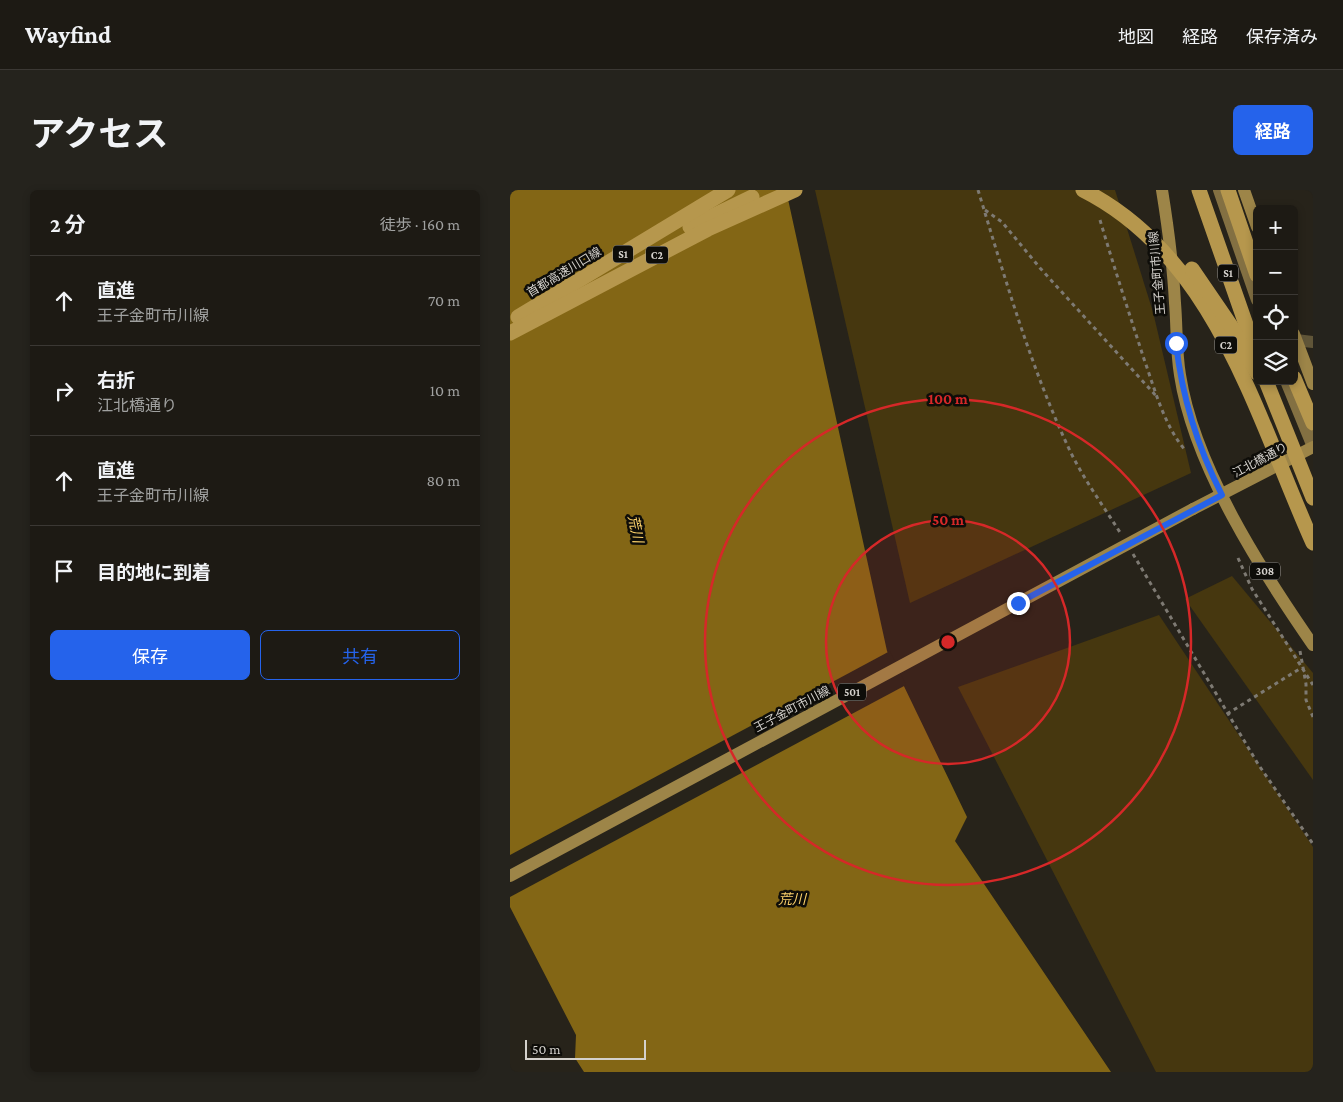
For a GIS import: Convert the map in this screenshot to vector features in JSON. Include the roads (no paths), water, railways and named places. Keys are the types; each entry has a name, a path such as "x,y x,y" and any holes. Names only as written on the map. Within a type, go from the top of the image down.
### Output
{"highway":[{"name":"首都高速川口線","path":"515,324 728,190"},
{"name":"S1","path":"515,324 750,190"},
{"name":"C2","path":"515,324 716,213 767,190"},
{"name":"C2","path":"515,324 708,229 794,190"},
{"name":"C2","path":"1083,190 1119,211 1151,237 1177,265 1204,304 1237,368 1313,543"},
{"name":"C2","path":"1101,190 1143,219 1183,257 1214,299 1253,366"},
{"name":"S1","path":"1200,190 1253,344"},
{"name":"S1","path":"1228,190 1253,263"},
{"path":"1263,385 1313,481"},
{"path":"1268,385 1313,498"},
{"path":"1296,385 1310,425"}],"main road":[{"name":"王子金町市川線","path":"1162,190 1175,303 1180,376 1198,442 1222,495"},
{"path":"1219,190 1255,295"},
{"path":"1244,190 1253,216"},
{"path":"1296,340 1313,384"},
{"path":"1288,385 1310,425 1313,447"},
{"name":"江北橋通り","path":"1193,509 1313,447"},
{"name":"308","path":"1222,495 1265,572 1313,645"},
{"name":"王子金町市川線","path":"510,876 1193,509"}],"street":[{"path":"1298,338 1313,342"}],"water":[{"name":"荒川","path":"510,190 786,190 887,651 967,817 955,841 1111,1072 584,1072 575,1058 576,1035 510,907"}]}
